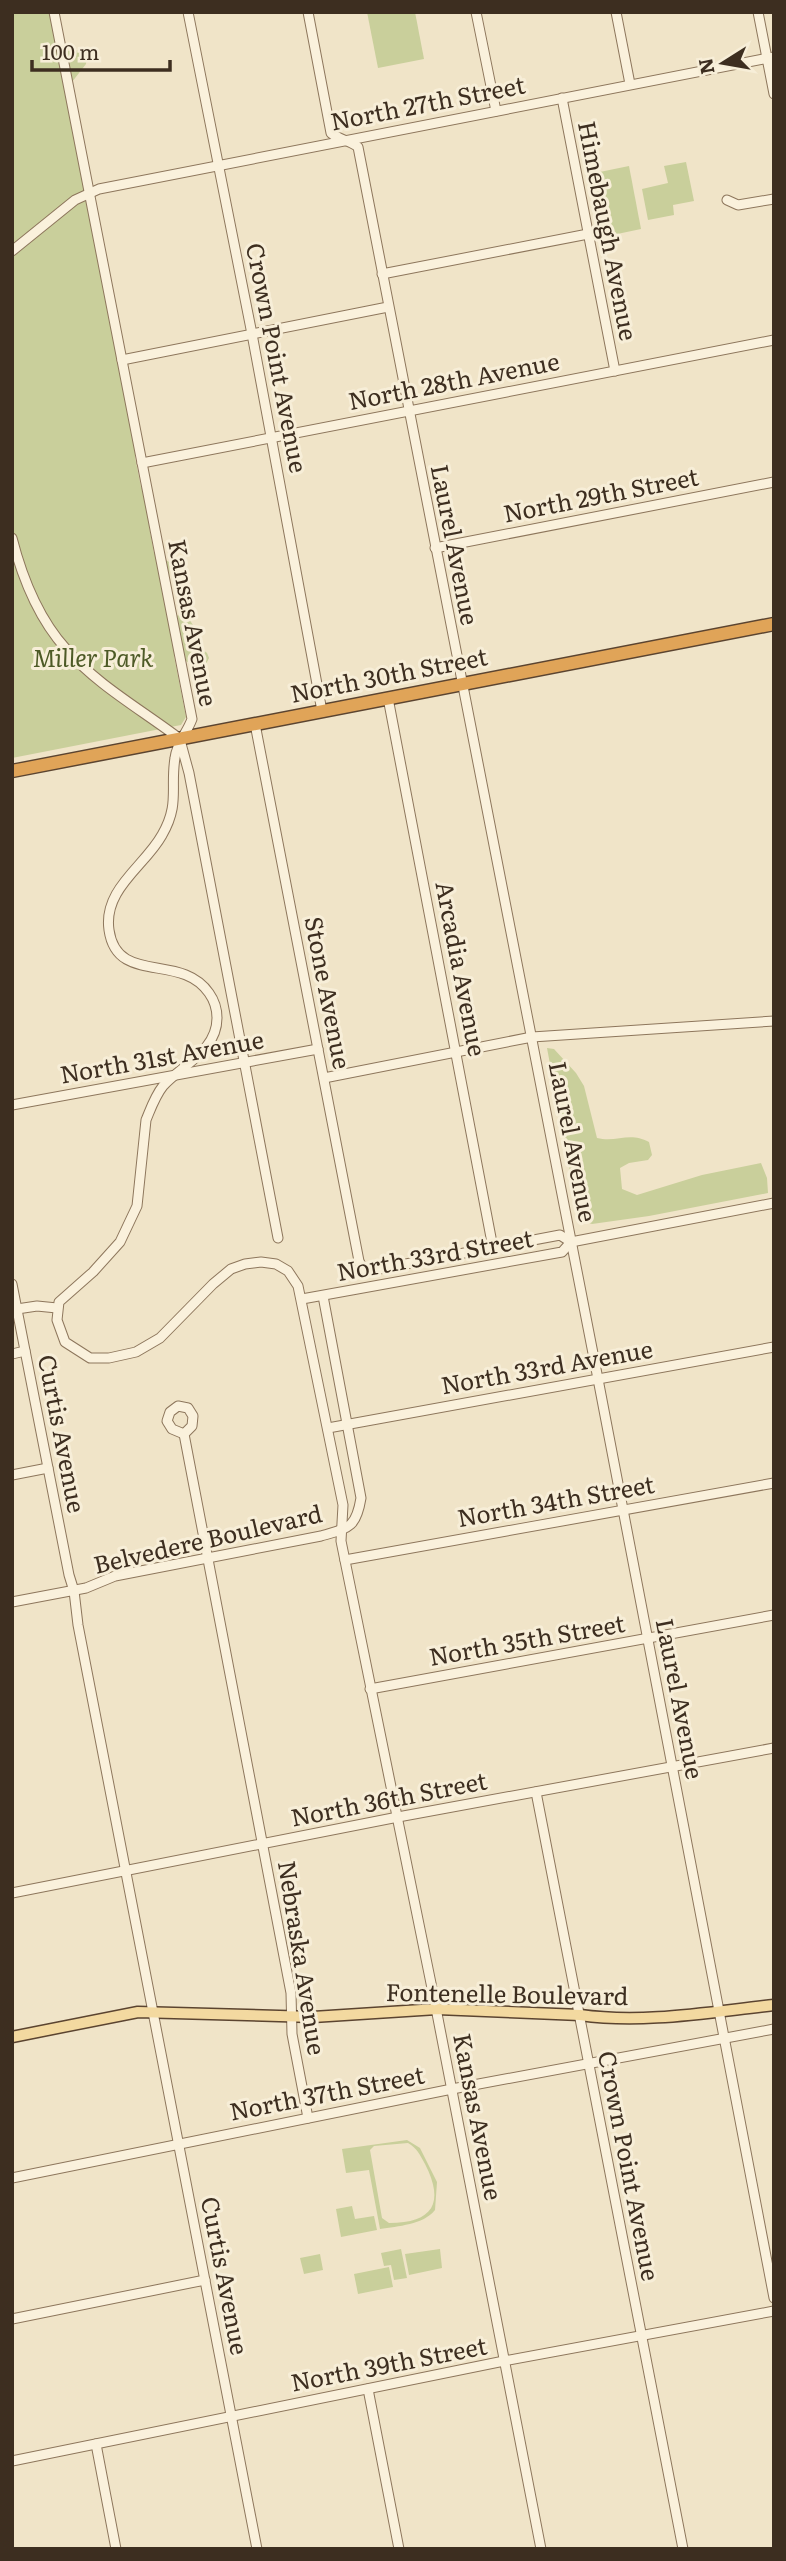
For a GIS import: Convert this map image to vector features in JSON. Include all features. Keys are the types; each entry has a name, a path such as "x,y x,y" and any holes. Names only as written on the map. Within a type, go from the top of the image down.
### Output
{"highway":[{"name":"North 30th Street","path":"12,771 774,624"}],"main road":[{"name":"Fontenelle Boulevard","path":"12,2037 154,2011 292,2016 437,2009 653,2018 774,2005"}],"street":[{"name":"Kansas Avenue","path":"54,12 191,715 191,723 180,739 189,773 278,1238"},
{"name":"Crown Point Avenue","path":"188,12 323,711"},
{"name":"Laurel Avenue","path":"308,12 331,133 358,146 774,2298"},
{"path":"477,12 496,111"},
{"path":"616,12 630,84"},
{"path":"758,12 770,57 774,94"},
{"name":"North 27th Street","path":"89,192 218,164 770,57"},
{"name":"Himebaugh Avenue","path":"562,98 615,371"},
{"path":"12,251 46,221 89,192"},
{"path":"727,200 738,205 774,198"},
{"path":"382,274 588,234"},
{"path":"122,360 388,307"},
{"name":"North 28th Avenue","path":"142,463 774,340"},
{"name":"North 29th Street","path":"435,548 774,482"},
{"path":"12,538 31,591 65,649 97,678 180,739 174,759 175,793 169,822 157,844 117,892 108,920 112,941 126,959 144,967 173,970 192,976 203,985 215,1003 217,1017 213,1036 200,1054 158,1093 146,1120 137,1206 125,1234 107,1257 63,1298 57,1308 43,1306 17,1309"},
{"name":"Arcadia Avenue","path":"388,698 494,1248"},
{"name":"Stone Avenue","path":"255,724 359,1261 363,1269"},
{"path":"324,1078 532,1037 774,1021"},
{"name":"North 31st Avenue","path":"12,1105 318,1049"},
{"name":"North 33rd Street","path":"302,1299 562,1252 572,1242 774,1203"},
{"name":"North 33rd Street","path":"363,1269 374,1270 560,1235 572,1242"},
{"name":"Belvedere Boulevard","path":"57,1308 57,1320 65,1342 90,1358 109,1358 135,1352 160,1338 213,1284 237,1266 261,1262 276,1264 288,1271 302,1299 343,1505 341,1529 321,1536 115,1576 74,1591 78,1625 154,2011"},
{"name":"Curtis Avenue","path":"12,1284 74,1591"},
{"path":"323,1296 361,1498 358,1517 352,1524 341,1529"},
{"name":"North 33rd Avenue","path":"328,1428 774,1347"},
{"path":"12,1354 25,1351"},
{"name":"Nebraska Avenue","path":"184,1434 291,1993 292,2034 308,2118"},
{"path":"12,1475 48,1468"},
{"name":"North 34th Street","path":"345,1560 774,1483"},
{"name":"Kansas Avenue","path":"341,1529 341,1541 370,1689 437,2009 541,2549"},
{"path":"12,1602 74,1591"},
{"name":"North 35th Street","path":"370,1689 774,1615"},
{"name":"North 36th Street","path":"12,1893 398,1817 774,1748"},
{"name":"Crown Point Avenue","path":"536,1791 683,2549"},
{"name":"Curtis Avenue","path":"154,2011 257,2549"},
{"name":"North 37th Street","path":"12,2178 452,2089 774,2029"},
{"path":"12,2319 205,2280"},
{"name":"North 39th Street","path":"12,2461 504,2361 774,2311"},
{"path":"368,2389 399,2549"},
{"path":"96,2444 116,2549"}],"green space":[{"name":"Miller Park","path":"12,12 50,12 66,51 82,50 87,54 86,64 65,91 118,351 116,353 117,362 120,364 120,378 135,401 135,457 141,487 155,505 156,519 149,526 154,553 169,562 171,615 186,616 189,619 202,649 209,658 206,664 200,667 174,656 186,717 181,725 12,758"},
{"path":"367,12 415,12 424,59 378,68"},
{"path":"686,162 694,201 673,205 674,215 648,220 642,189 668,183 664,166"},
{"path":"629,166 641,229 603,237 590,174"},
{"path":"547,1048 554,1049 584,1086 597,1138 635,1137 649,1142 652,1155 648,1160 629,1163 620,1168 622,1189 637,1195 702,1175 761,1163 767,1178 768,1193 649,1216 592,1224 579,1220"},
{"path":"407,2140 420,2148 437,2182 435,2210 417,2222 380,2229 369,2170 346,2173 342,2149","holes":["408,2143 416,2149 425,2164 431,2178 434,2200 425,2215 404,2222 389,2223 382,2218 370,2150 374,2146"]},
{"path":"352,2206 355,2219 374,2216 377,2230 341,2237 336,2209"},
{"path":"401,2249 407,2278 394,2280 391,2265 384,2266 381,2253"},
{"path":"440,2249 442,2268 409,2275 405,2254"},
{"path":"320,2254 323,2270 304,2274 300,2258"},
{"path":"389,2267 393,2287 358,2294 354,2274"}]}
